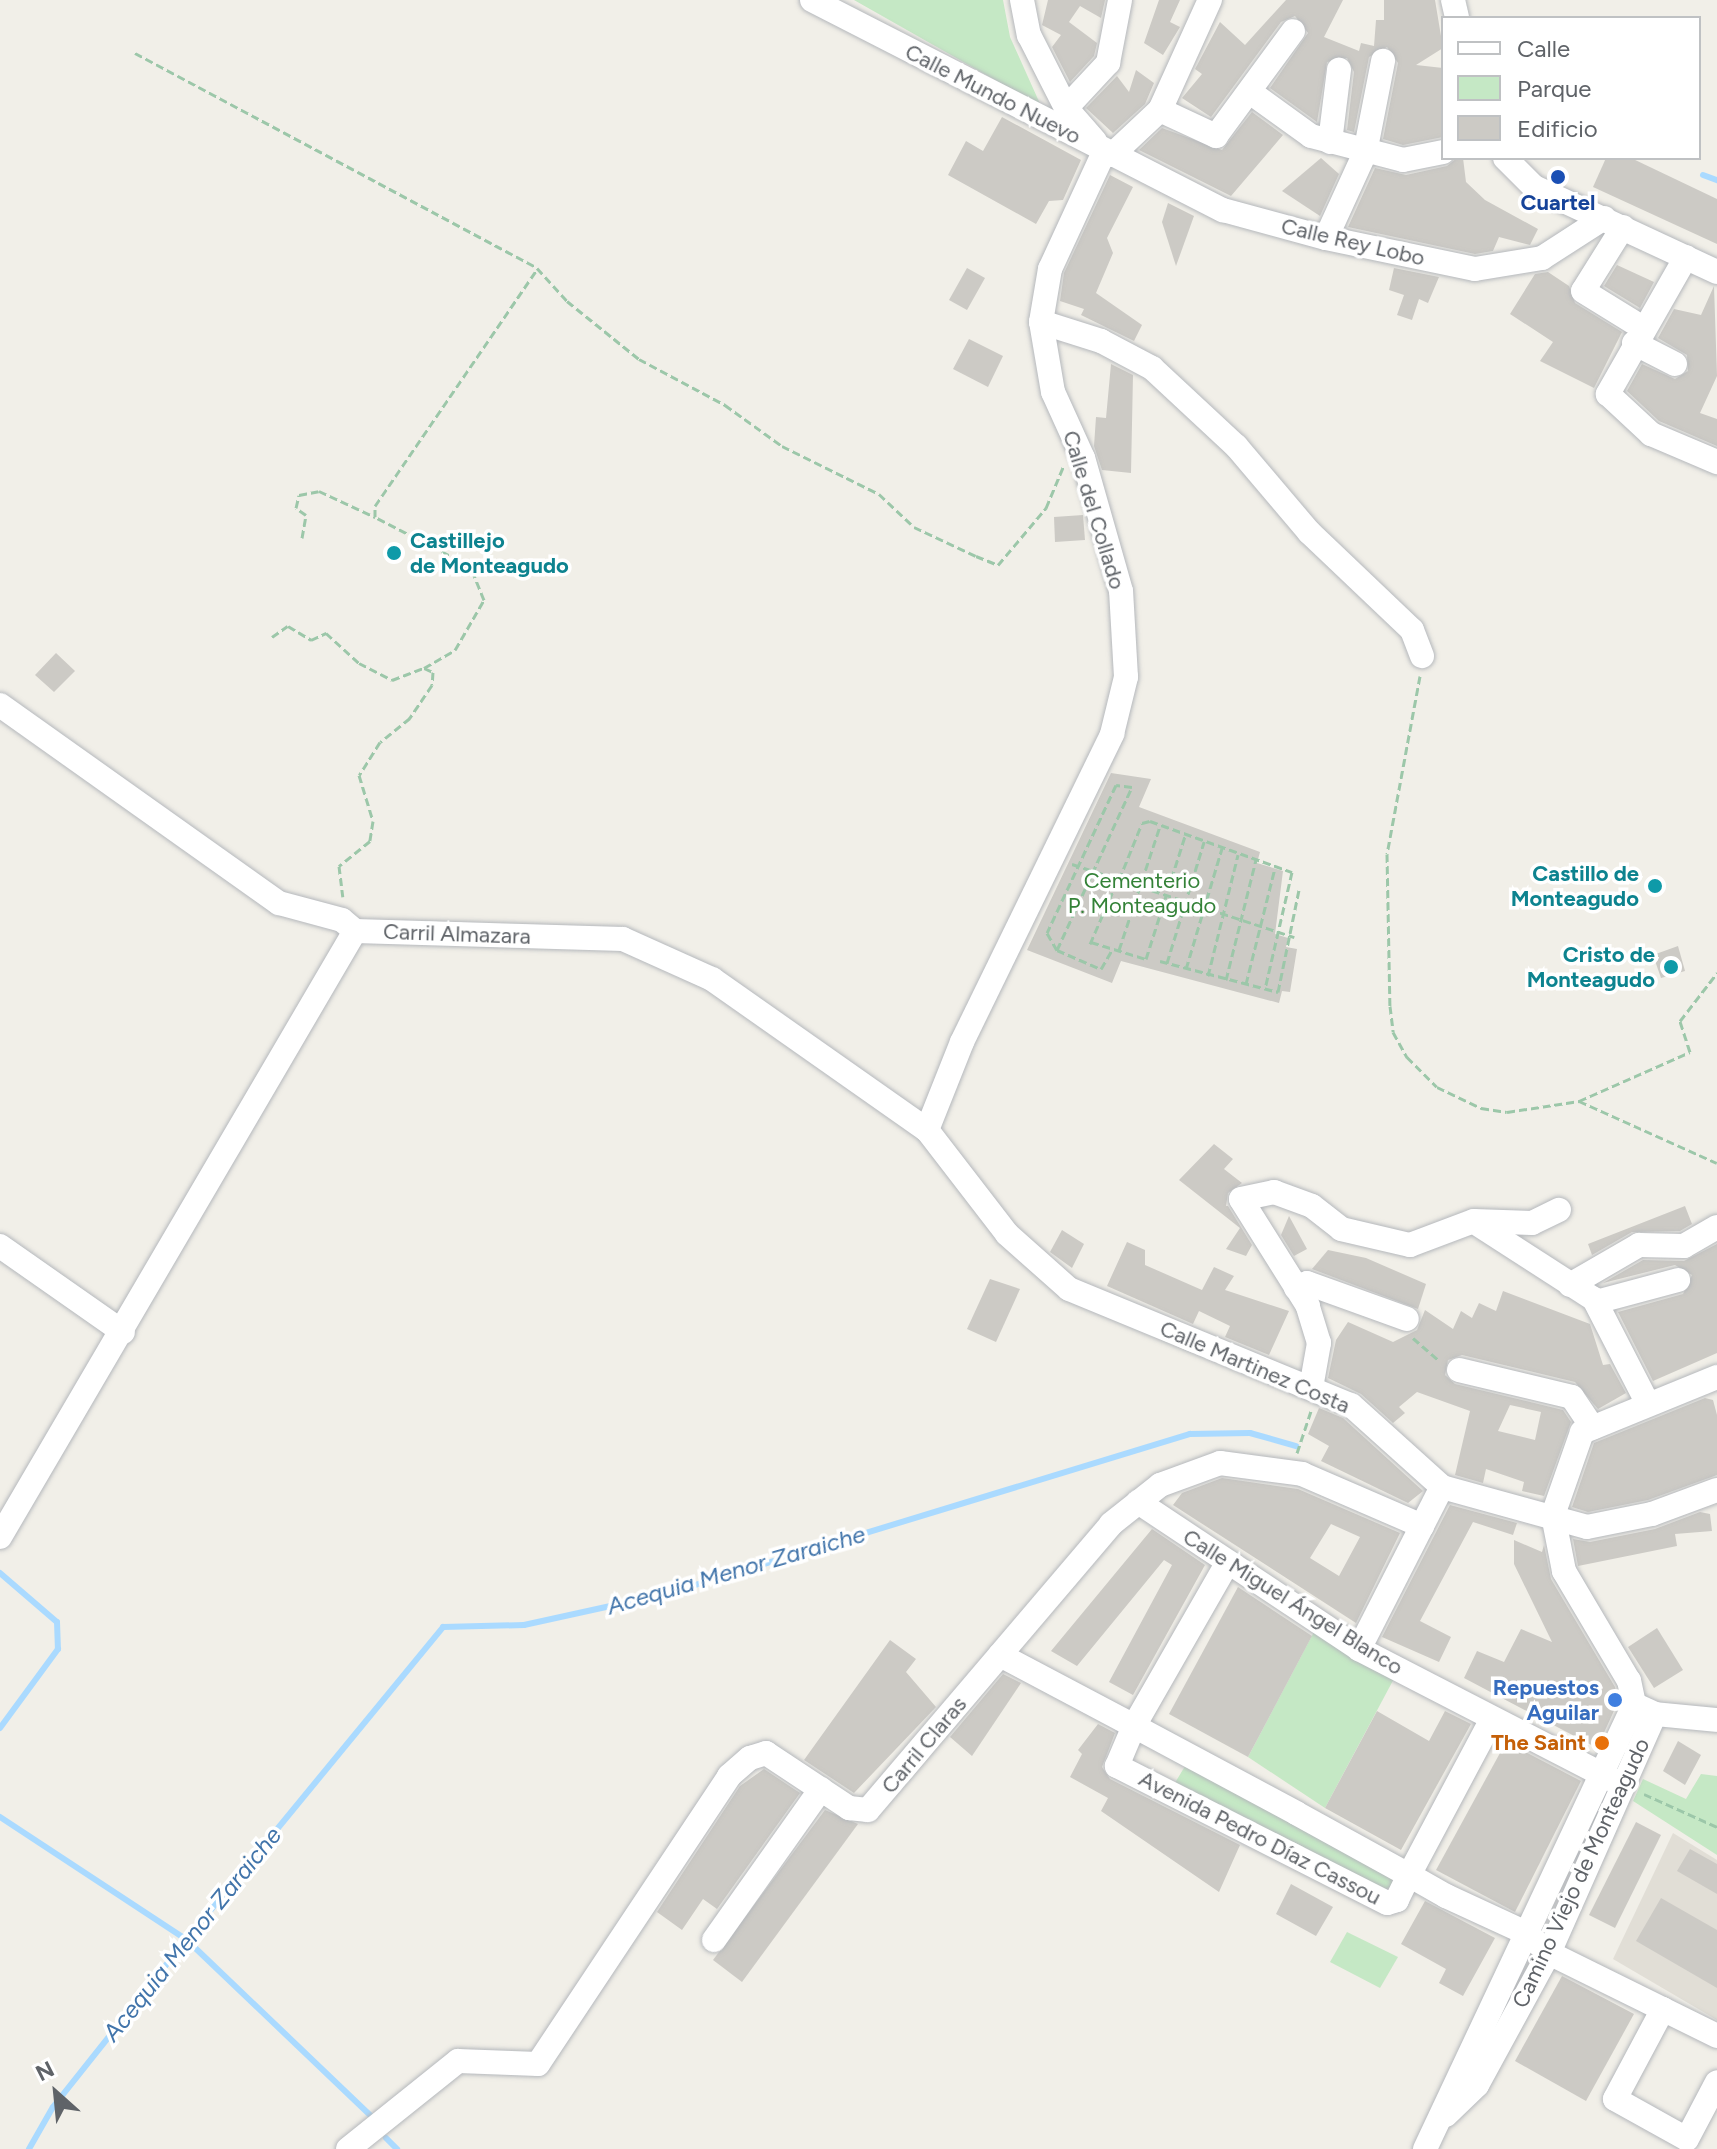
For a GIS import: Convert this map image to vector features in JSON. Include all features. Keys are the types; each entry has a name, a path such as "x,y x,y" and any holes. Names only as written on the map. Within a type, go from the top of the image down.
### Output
{"street":[{"name":"Calle Mundo Nuevo","path":"812,0 1108,154"},
{"name":"Calle Mundo Nuevo","path":"1022,0 1029,35 1066,108 1108,154"},
{"path":"1066,108 1108,63 1120,0"},
{"path":"1108,154 1160,110 1210,0"},
{"path":"1160,110 1216,136 1293,31"},
{"path":"1326,238 1365,153 1383,61"},
{"path":"1330,142 1339,70"},
{"path":"1250,92 1311,136 1365,153 1403,160 1441,152"},
{"name":"Calle Rey Lobo","path":"1108,154 1223,210 1326,238 1475,269 1542,258 1614,223"},
{"name":"Calle del Collado","path":"927,1130 962,1042 1112,734 1126,677 1121,591 1083,458 1053,392 1041,322 1050,269 1108,154"},
{"path":"1507,160 1534,187 1717,272"},
{"path":"1614,223 1583,291 1675,364"},
{"path":"1686,257 1610,386 1614,402 1651,434 1717,462"},
{"path":"1041,322 1101,341 1152,368 1236,446 1309,532 1412,630 1422,656"},
{"name":"Carril Almazara","path":"0,705 279,903 349,926 623,939 712,979 927,1130"},
{"path":"0,1537 123,1332 349,926"},
{"name":"Calle Martinez Costa","path":"927,1130 1007,1234 1069,1289 1351,1405 1442,1487 1553,1515 1587,1527 1652,1514 1717,1490"},
{"path":"1315,1390 1319,1343 1296,1288 1241,1199 1274,1192 1312,1206 1341,1229 1410,1245 1474,1221 1532,1223 1559,1210"},
{"path":"1474,1221 1596,1302 1648,1404"},
{"path":"1570,1285 1639,1245 1684,1246 1717,1227"},
{"path":"0,1246 123,1332"},
{"path":"1596,1302 1678,1280"},
{"path":"1296,1288 1307,1283 1410,1328"},
{"path":"1459,1370 1572,1397 1593,1428"},
{"path":"1553,1515 1582,1432 1717,1377"},
{"name":"Carril Claras","path":"348,2149 458,2061 538,2064 729,1776 750,1758 766,1753 849,1808 868,1810 1111,1524 1160,1485 1220,1463 1302,1474 1422,1526"},
{"path":"1359,1649 1442,1487"},
{"name":"Calle Miguel Ángel Blanco","path":"1138,1502 1359,1649 1612,1780"},
{"name":"Camino Viejo de Monteagudo","path":"1464,2082 1526,1933 1612,1780 1645,1709 1564,1571 1553,1515"},
{"path":"1000,1655 1134,1726 1228,1562"},
{"path":"1645,1709 1717,1720"},
{"path":"1409,1875 1492,1719"},
{"name":"Avenida Pedro Díaz Cassou","path":"1409,1875 1397,1900 1387,1903 1117,1766 1134,1726 1409,1875 1526,1933 1549,1953 1717,2036"},
{"name":"Camino Viejo de Monteagudo","path":"1425,2149 1436,2126 1549,1953 1612,1780"},
{"path":"714,1940 821,1789"},
{"path":"1663,2009 1615,2099 1687,2139 1717,2082"}],"path":[{"path":"135,53 537,268 567,301 639,359 725,405 782,446 879,494 914,527 998,565 1046,508 1060,467 1083,458"},
{"path":"375,517 375,506 537,268"},
{"path":"272,637 288,626 311,640 326,633 359,663 392,680 424,668 455,650 484,600 470,566 319,491 299,495 296,508 306,515 302,538"},
{"path":"1422,656 1387,854 1393,1032 1407,1057 1437,1087 1481,1108 1507,1112 1579,1101 1690,1052 1680,1021 1717,973"},
{"path":"349,926 347,905 338,889 339,866 370,841 373,821 359,775 380,742 410,718 432,685 433,672 424,668"},
{"path":"1057,950 1132,787 1116,785 1047,933 1057,950 1101,969 1113,948"},
{"path":"1185,836 1146,959 1090,943 1142,823 1160,826 1292,872 1265,989"},
{"path":"1119,950 1160,826"},
{"path":"1167,963 1204,842"},
{"path":"1186,969 1222,848"},
{"path":"1208,976 1239,853"},
{"path":"1053,858 1185,904 1292,936"},
{"path":"1226,980 1256,859"},
{"path":"1246,984 1275,867"},
{"path":"1160,961 1278,992 1292,936 1299,890"},
{"path":"1579,1101 1717,1163"},
{"path":"1410,1328 1459,1370"},
{"path":"1296,1458 1315,1390"},
{"path":"1612,1780 1717,1827"}],"shaded area":[{"path":"1673,1833 1717,1860 1717,2020 1613,1959"}],"green space":[{"path":"854,0 1003,0 1010,37 1041,106"},
{"path":"1315,1630 1397,1673 1325,1808 1248,1757"},
{"path":"1187,1763 1396,1876 1390,1887 1382,1892 1173,1786"},
{"path":"1701,1774 1717,1776 1717,1855 1633,1801 1643,1779 1686,1799"},
{"path":"1347,1932 1398,1957 1380,1988 1330,1962"}],"building":[{"path":"1048,0 1105,0 1101,18 1080,6 1069,22 1097,43 1094,56 1070,82 1052,47 1061,35 1042,25"},
{"path":"1159,0 1180,0 1170,22 1180,27 1163,55 1144,43"},
{"path":"1286,0 1343,0 1324,37 1359,51 1361,43 1374,46 1376,20 1384,20 1384,0 1435,0 1441,49 1416,65 1441,68 1441,137 1403,145 1383,139 1398,63 1387,47 1369,57 1354,132 1347,130 1354,72 1347,58 1327,62 1317,122 1270,88 1308,33 1295,16 1281,22 1211,117 1182,98 1202,74 1195,69 1220,22 1245,45"},
{"path":"1136,70 1154,83 1145,104 1113,133 1086,108 1117,76 1129,92"},
{"path":"1252,112 1283,135 1231,196 1139,150 1162,128 1222,150"},
{"path":"1002,117 1081,160 1063,200 1049,201 1036,224 948,175 966,141 983,151"},
{"path":"1321,158 1339,174 1320,216 1282,191"},
{"path":"1454,160 1463,160 1466,182 1485,200 1538,229 1530,245 1499,237 1493,251 1475,254 1348,227 1375,168 1406,175 1447,166"},
{"path":"1605,160 1635,160 1717,199 1717,244 1593,187"},
{"path":"1110,175 1133,187 1107,238 1113,253 1096,293 1142,325 1134,341 1081,315 1084,309 1060,301 1064,273"},
{"path":"1168,203 1194,216 1176,266 1162,222"},
{"path":"1617,265 1654,282 1640,308 1604,286"},
{"path":"967,268 985,278 967,310 949,300"},
{"path":"1394,268 1439,277 1428,303 1419,299 1412,320 1397,315 1404,295 1389,290"},
{"path":"1548,272 1569,286 1575,303 1622,332 1594,388 1540,361 1553,342 1510,314 1535,274"},
{"path":"1714,286 1717,376 1700,413 1717,419 1717,446 1659,421 1627,391 1642,364 1675,379 1688,371 1687,355 1658,338 1674,309 1701,315"},
{"path":"969,339 1003,356 988,387 953,369"},
{"path":"1111,364 1133,375 1131,473 1102,470 1094,446 1096,417 1106,418"},
{"path":"1083,515 1085,540 1055,542 1054,517"},
{"path":"56,653 75,671 54,692 35,675"},
{"name":"Cementerio P. Monteagudo","path":"1111,773 1151,779 1139,807 1260,852 1257,863 1283,871 1275,934 1288,938 1286,947 1297,949 1290,992 1282,991 1279,1003 1121,961 1112,983 1027,950"},
{"path":"1678,946 1685,971 1661,978 1653,955"},
{"path":"1214,1144 1233,1159 1224,1169 1242,1183 1228,1193 1226,1206 1252,1245 1246,1256 1226,1249 1240,1228 1179,1180"},
{"path":"1685,1206 1692,1224 1680,1231 1632,1232 1592,1255 1588,1244"},
{"path":"1289,1216 1307,1249 1294,1256 1281,1235"},
{"path":"1062,1230 1084,1244 1072,1268 1050,1252"},
{"path":"1127,1242 1145,1250 1145,1265 1202,1290 1214,1267 1234,1276 1225,1290 1289,1311 1269,1355 1225,1337 1230,1326 1199,1311 1193,1324 1107,1286"},
{"path":"1717,1244 1717,1353 1653,1381 1618,1312 1683,1294 1692,1275 1675,1265 1603,1283 1643,1260 1684,1261"},
{"path":"1328,1250 1366,1258 1426,1284 1418,1309 1312,1269"},
{"path":"990,1279 1020,1289 996,1342 967,1329"},
{"path":"1503,1291 1590,1324 1603,1365 1610,1364 1626,1393 1598,1409 1575,1382 1462,1355 1448,1360 1445,1375 1455,1384 1563,1410 1571,1422 1544,1496 1522,1491 1524,1482 1486,1469 1483,1483 1455,1475 1470,1411 1417,1392 1399,1407 1405,1413 1393,1423 1361,1394 1328,1378 1336,1340 1348,1322 1393,1342 1417,1330 1425,1310 1453,1329 1461,1311 1472,1318 1479,1303 1496,1311","holes":["1510,1405 1541,1412 1535,1440 1498,1431"]},
{"path":"1705,1398 1713,1400 1717,1415 1717,1475 1648,1500 1588,1512 1572,1507 1594,1443"},
{"path":"1319,1408 1343,1418 1423,1491 1408,1503 1321,1461 1329,1446 1308,1434"},
{"path":"1222,1478 1298,1489 1400,1533 1356,1623 1173,1505 1182,1493","holes":["1331,1524 1360,1537 1339,1576 1310,1558"]},
{"path":"1450,1505 1517,1523 1513,1535 1473,1522 1420,1621 1451,1637 1439,1662 1382,1637"},
{"path":"1700,1512 1710,1514 1712,1531 1675,1534 1677,1546 1578,1566 1573,1539 1590,1542 1655,1529"},
{"path":"1152,1529 1205,1565 1133,1695 1109,1682 1172,1565 1164,1560 1077,1666 1051,1651"},
{"path":"1514,1540 1542,1552 1544,1545 1551,1579 1615,1687 1618,1702 1597,1748 1464,1678 1477,1651 1504,1662 1521,1629 1552,1642 1514,1564"},
{"path":"1238,1587 1312,1636 1248,1757 1169,1714"},
{"path":"1657,1628 1683,1670 1654,1688 1628,1647"},
{"path":"890,1640 916,1659 906,1672 936,1707 854,1793 804,1760"},
{"path":"1003,1674 1021,1683 972,1756 950,1737"},
{"path":"1377,1711 1429,1741 1445,1711 1471,1724 1401,1850 1325,1808"},
{"path":"1098,1724 1115,1733 1102,1767 1110,1779 1240,1845 1219,1892 1101,1811 1108,1798 1070,1777 1082,1754 1078,1750"},
{"path":"1678,1741 1701,1755 1685,1785 1663,1771"},
{"path":"1506,1742 1581,1781 1515,1912 1436,1870"},
{"path":"764,1769 800,1793 717,1909 703,1899 682,1930 657,1912 740,1786"},
{"path":"825,1810 858,1824 742,1982 713,1960"},
{"path":"1636,1822 1661,1835 1615,1928 1589,1915"},
{"path":"1690,1849 1717,1864 1717,1894 1677,1871"},
{"path":"1291,1884 1333,1907 1316,1936 1276,1914"},
{"path":"1661,1898 1717,1930 1717,1988 1636,1941"},
{"path":"1425,1901 1495,1938 1463,1996 1439,1983 1446,1969 1401,1944"},
{"path":"1562,1976 1634,2014 1586,2101 1515,2061"}],"waterway":[{"name":"Acequia Menor Zaraiche","path":"1703,175 1717,180"},
{"name":"Acequia Menor Zaraiche","path":"29,2149 53,2107 443,1627 524,1625 669,1593 1190,1434 1250,1433 1296,1446"},
{"path":"0,1573 57,1622 58,1649 0,1728"},
{"path":"0,1817 181,1936"},
{"path":"190,1943 375,2120"},
{"path":"386,2138 397,2149"}],"place":[{"name":"Cuartel","path":"1558,177"},
{"name":"Castillejo de Monteagudo","path":"394,553"},
{"name":"Castillo de Monteagudo","path":"1655,886"},
{"name":"Cristo de Monteagudo","path":"1671,967"},
{"name":"Repuestos Aguilar","path":"1615,1700"},
{"name":"The Saint","path":"1602,1743"}]}
